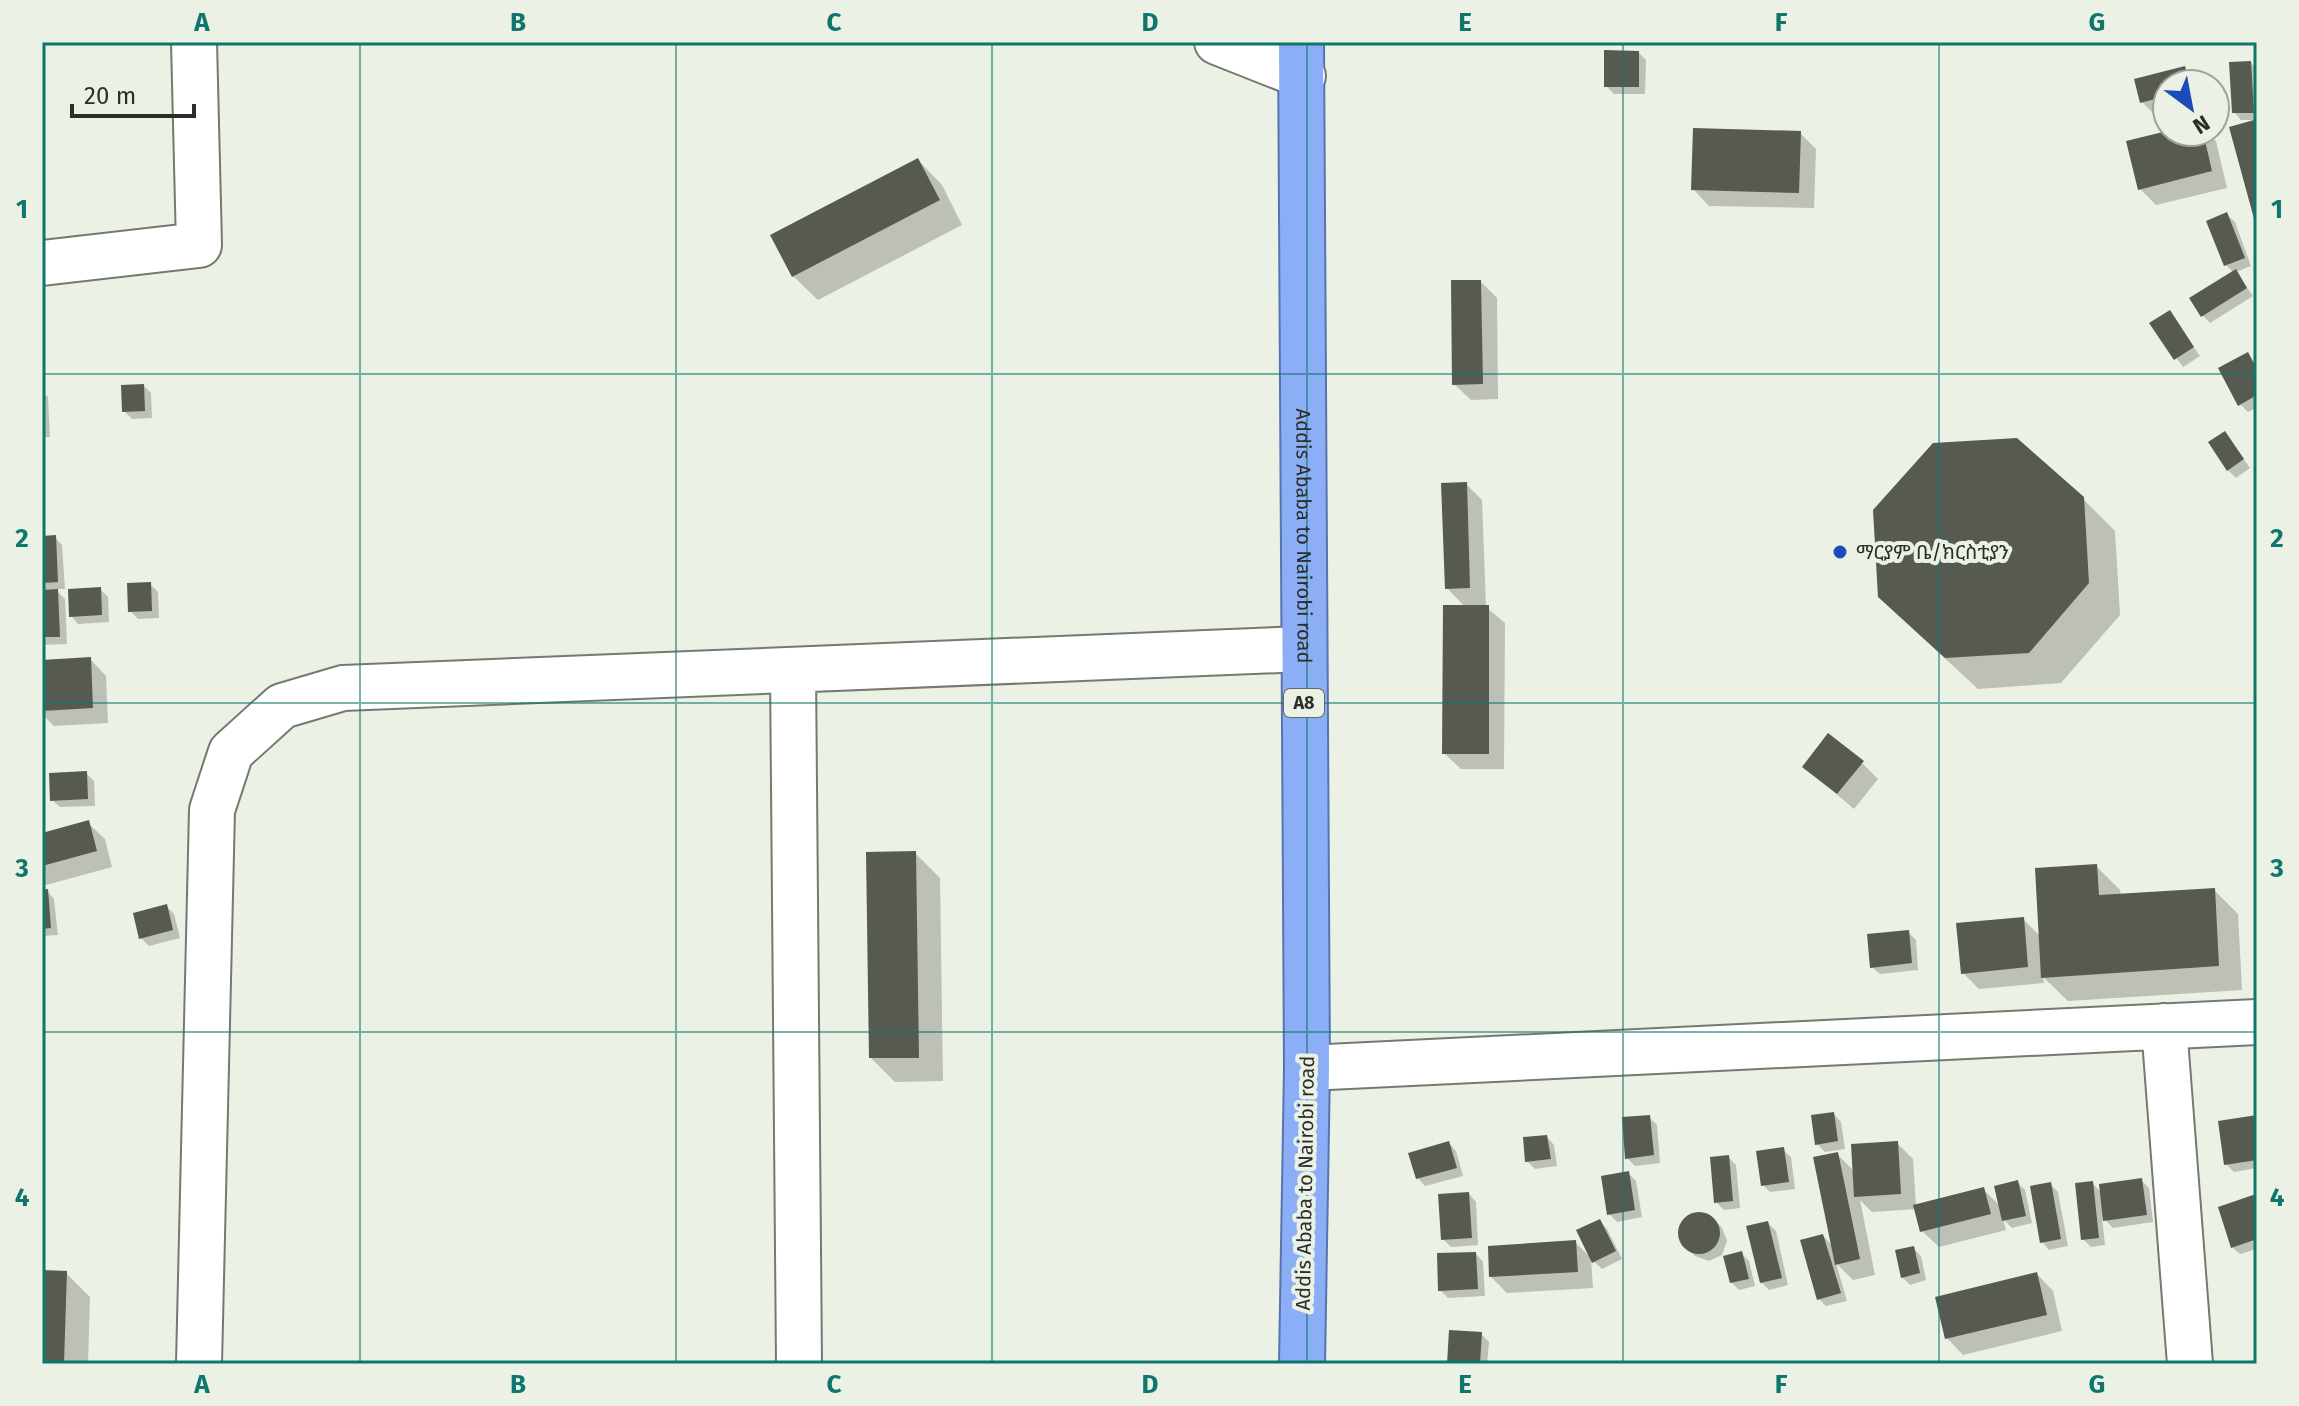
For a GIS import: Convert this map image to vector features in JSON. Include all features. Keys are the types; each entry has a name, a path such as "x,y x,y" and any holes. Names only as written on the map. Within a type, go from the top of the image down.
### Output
{"highway":[{"name":"Addis Ababa to Nairobi road","path":"1302,59 1307,1068 1302,1364"}],"street":[{"path":"42,263 199,245 194,42"},
{"path":"1217,42 1302,59"},
{"path":"199,1364 212,810 231,752 282,706 343,688 1304,649"},
{"path":"793,670 799,1364"},
{"path":"1307,1068 2257,1022"},
{"path":"2164,1026 2190,1364"}],"building":[{"path":"1604,50 1639,51 1639,87 1604,87"},
{"path":"2251,61 2254,113 2232,113 2229,62"},
{"path":"2151,75 2151,100 2140,103 2134,79"},
{"path":"2254,120 2257,130 2256,226 2231,134 2231,126"},
{"path":"1693,128 1801,131 1799,193 1691,190"},
{"path":"2151,135 2151,148 2207,148 2212,171 2138,190 2126,141"},
{"path":"918,158 940,200 792,277 770,235"},
{"path":"2227,212 2245,258 2224,266 2206,221"},
{"path":"2236,269 2247,288 2201,317 2189,298"},
{"path":"1451,280 1481,280 1483,384 1452,385"},
{"path":"2170,310 2194,347 2174,360 2149,323"},
{"path":"2248,352 2257,369 2257,395 2238,406 2218,368"},
{"path":"144,384 145,411 122,412 121,385"},
{"path":"2225,431 2244,459 2227,471 2208,442"},
{"path":"2017,438 2084,497 2089,583 2029,653 1945,658 1878,597 1873,510 1933,443"},
{"path":"1467,482 1470,588 1445,589 1441,483"},
{"path":"56,535 58,582 42,583 42,536"},
{"path":"151,582 152,611 128,612 127,583"},
{"path":"101,587 102,615 69,617 68,589"},
{"path":"58,589 60,637 42,637 42,590"},
{"path":"1443,605 1489,605 1489,754 1442,754"},
{"path":"91,657 93,708 42,711 42,660"},
{"path":"1828,733 1864,761 1837,794 1802,767"},
{"path":"87,771 88,799 50,801 49,773"},
{"path":"89,820 97,851 42,866 42,833"},
{"path":"916,851 919,1058 869,1058 866,852"},
{"path":"2097,864 2099,895 2215,888 2219,966 2041,978 2035,868"},
{"path":"48,889 51,928 42,929 42,890"},
{"path":"167,904 173,930 139,939 133,913"},
{"path":"2024,917 2028,967 1961,974 1956,923"},
{"path":"1909,930 1912,963 1870,968 1867,934"},
{"path":"1834,1112 1838,1141 1815,1145 1811,1115"},
{"path":"1650,1115 1654,1155 1625,1159 1622,1117"},
{"path":"2257,1115 2257,1160 2224,1165 2218,1121"},
{"path":"1547,1135 1551,1159 1525,1162 1523,1137"},
{"path":"1449,1141 1457,1168 1416,1179 1408,1153"},
{"path":"1898,1141 1901,1194 1854,1197 1851,1144"},
{"path":"1784,1147 1789,1182 1761,1186 1756,1151"},
{"path":"1838,1152 1860,1259 1835,1265 1813,1157"},
{"path":"1729,1155 1733,1201 1714,1203 1710,1157"},
{"path":"1629,1171 1635,1210 1607,1215 1601,1176"},
{"path":"2142,1178 2147,1215 2103,1221 2099,1184"},
{"path":"2018,1180 2026,1216 2002,1221 1994,1186"},
{"path":"2093,1181 2099,1238 2081,1240 2075,1183"},
{"path":"2051,1182 2061,1239 2040,1243 2030,1186"},
{"path":"1984,1187 1991,1214 1920,1232 1913,1205"},
{"path":"1469,1192 1472,1238 1441,1240 1438,1194"},
{"path":"2256,1194 2257,1239 2231,1248 2218,1207"},
{"path":"1699,1212 1714,1218 1720,1233 1714,1248 1699,1254 1684,1248 1678,1233 1684,1218"},
{"path":"1600,1219 1616,1251 1592,1263 1576,1230"},
{"path":"1768,1221 1782,1278 1760,1283 1746,1226"},
{"path":"1823,1234 1841,1293 1817,1300 1800,1240"},
{"path":"1576,1240 1578,1272 1489,1277 1488,1246"},
{"path":"1914,1246 1920,1273 1901,1278 1895,1250"},
{"path":"1742,1251 1749,1279 1730,1283 1723,1256"},
{"path":"1476,1252 1478,1289 1438,1291 1437,1253"},
{"path":"42,1270 67,1271 64,1364 42,1364"},
{"path":"2037,1272 2047,1315 1945,1339 1935,1297"},
{"path":"1449,1330 1482,1332 1480,1364 1447,1364"}],"place":[{"name":"ማርያም ቤ/ክርስቲያን","path":"1840,552"}]}
